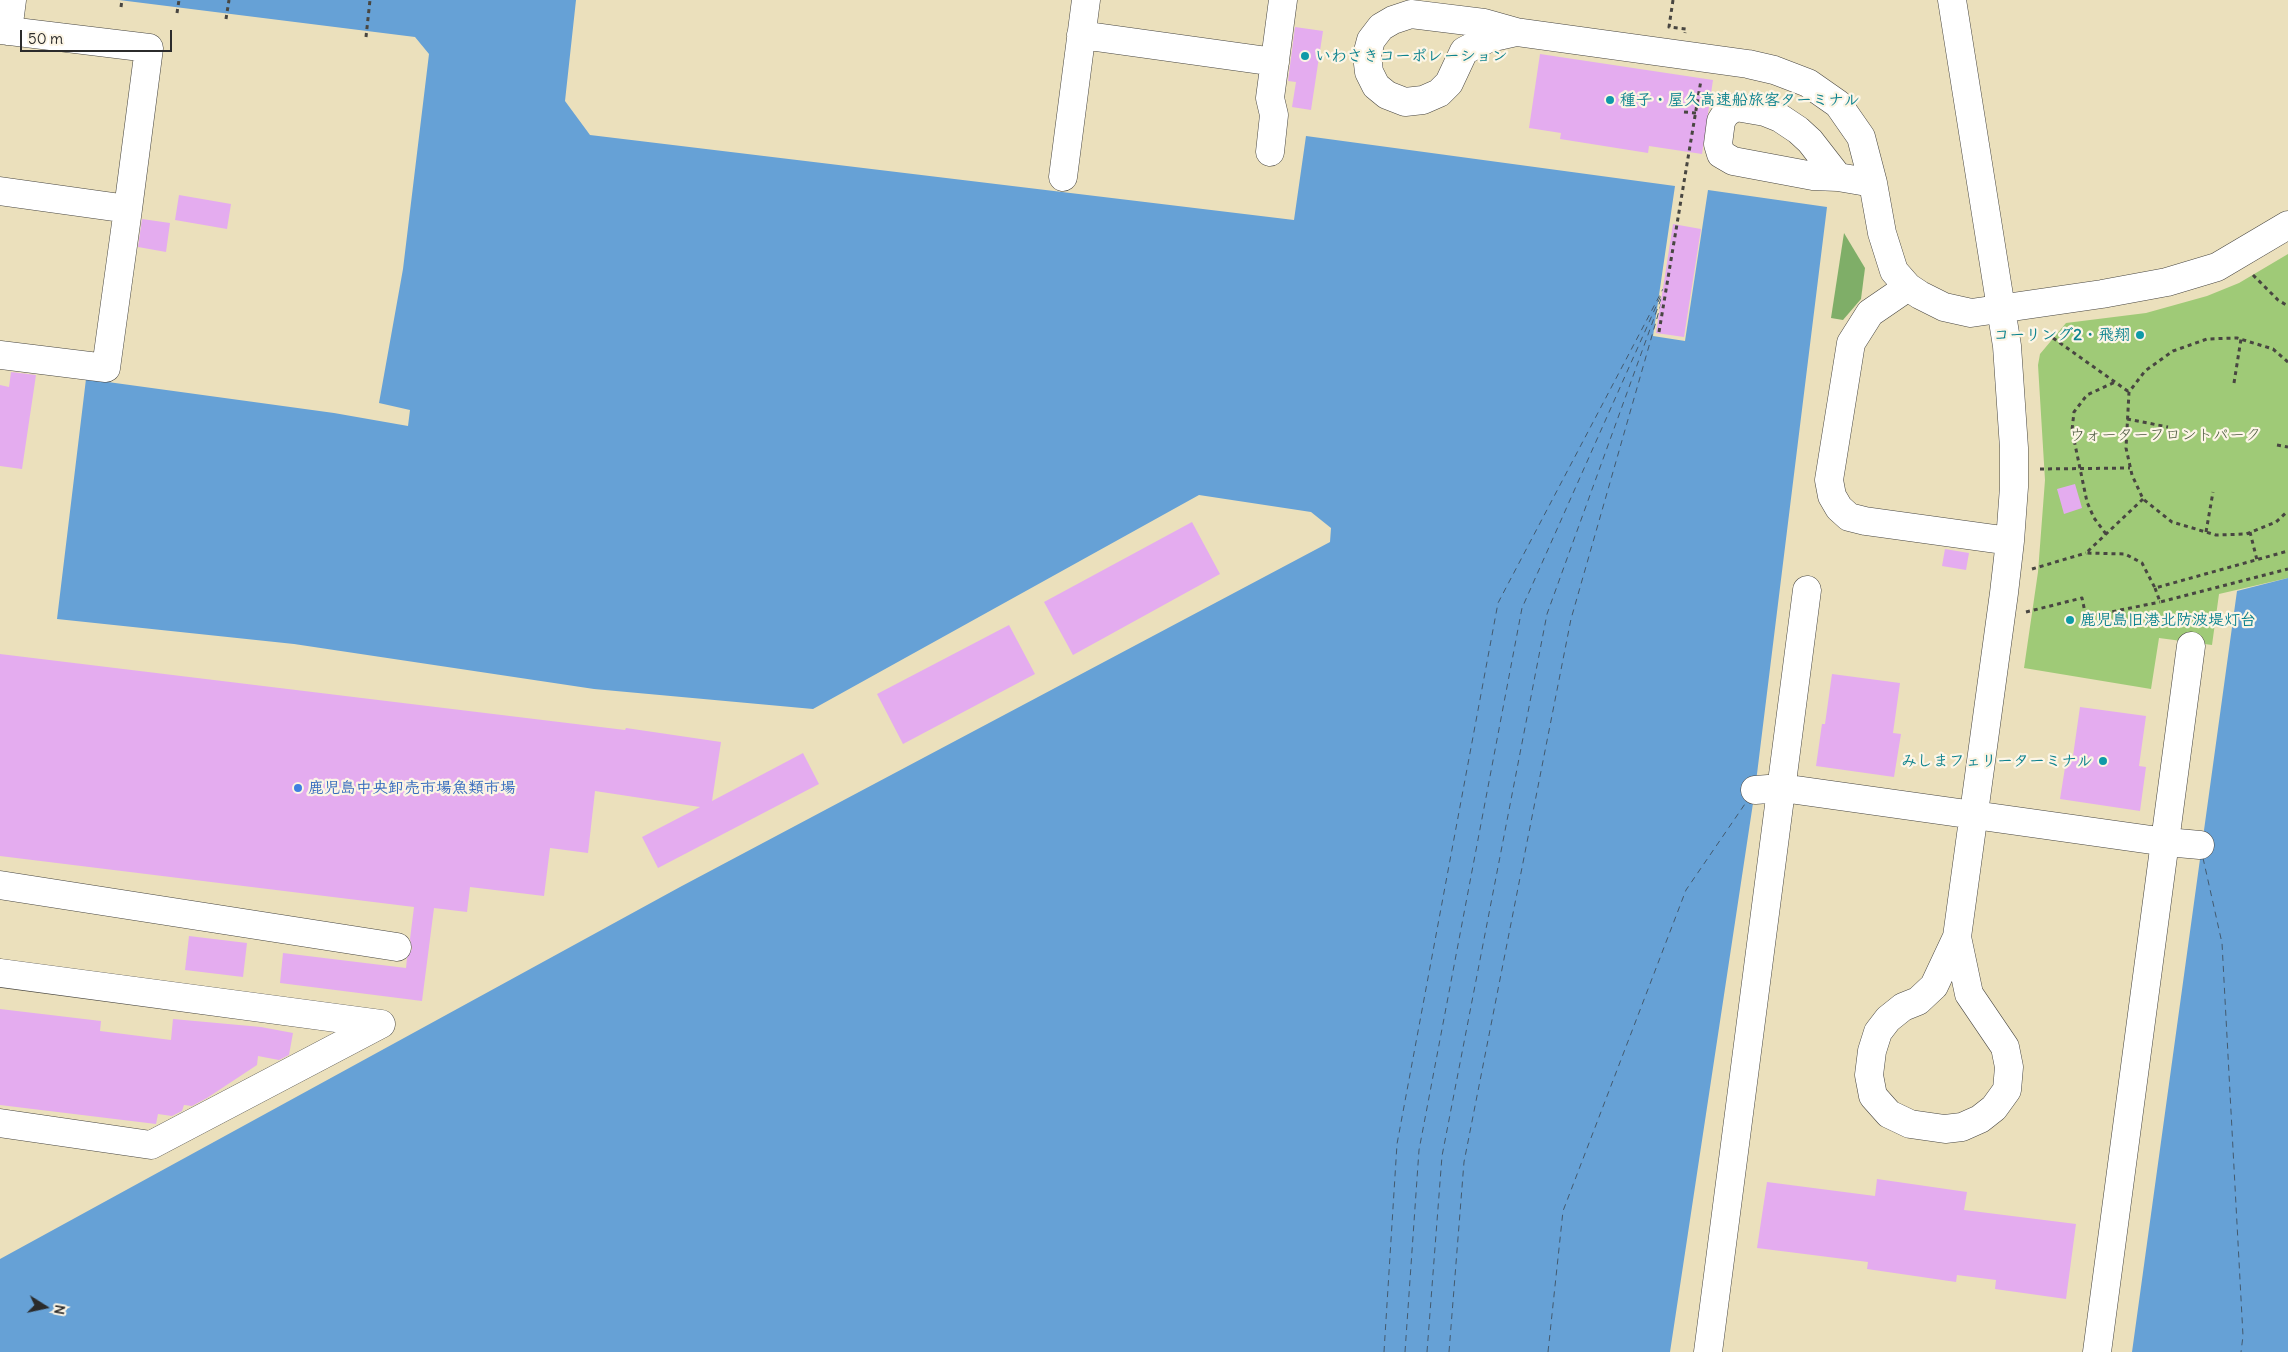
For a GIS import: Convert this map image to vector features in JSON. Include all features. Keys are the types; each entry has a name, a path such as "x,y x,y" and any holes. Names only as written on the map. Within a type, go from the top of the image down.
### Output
{"street":[{"path":"0,355 106,368 149,48 4,31 12,0"},
{"path":"1064,177 1086,0"},
{"path":"1270,152 1274,115 1270,98 1283,0"},
{"path":"1952,0 2010,373 2014,448 2010,541 1957,937 1934,986 1918,1000 1903,1007 1888,1019 1878,1032 1872,1051 1869,1074 1872,1096 1889,1114 1910,1124 1945,1129 1962,1126 1980,1119 1994,1108 2007,1090 2009,1066 2004,1047 1969,994 1957,937"},
{"path":"1516,32 1489,38 1464,51 1449,83 1439,93 1423,100 1405,102 1387,95 1376,86 1369,72 1366,55 1370,40 1381,27 1393,20 1411,14 1484,23 1516,32 1705,57 1774,70 1808,83 1838,104 1861,138 1873,182 1882,234 1894,271 1908,287 1920,295 1944,306 1971,313 2167,282 2217,267 2288,225"},
{"path":"1431,17 1448,36 1455,51 1455,68"},
{"path":"1081,35 1274,62"},
{"path":"1838,177 1873,182"},
{"path":"0,191 128,209"},
{"path":"1908,287 1870,313 1851,343 1829,480 1832,496 1839,508 1849,516 1865,521 2010,541"},
{"path":"1708,1352 1768,789 1807,590"},
{"path":"2097,1352 2191,646"},
{"path":"1768,789 1809,792 2166,842 2200,845"},
{"path":"0,885 396,947"},
{"path":"0,973 381,1024 151,1145 0,1123"}],"path":[{"path":"121,6 122,0"},
{"path":"177,13 179,0"},
{"path":"226,19 229,0"},
{"path":"366,37 370,0"},
{"path":"1673,0 1669,27 1686,29"},
{"path":"1659,332 1705,57"},
{"path":"1684,112 1696,113"},
{"path":"2253,275 2266,290 2288,306"},
{"path":"2053,338 2129,392"},
{"path":"2288,362 2273,349 2241,339 2207,338 2172,351 2145,371 2129,392 2126,448 2130,468 2143,499 2172,522 2216,535 2250,532 2276,522 2288,511"},
{"path":"2234,383 2241,339"},
{"path":"2106,534 2094,518 2087,502 2072,430 2074,412 2088,395 2115,382"},
{"path":"2127,419 2168,428"},
{"path":"2277,445 2288,447"},
{"path":"2040,469 2130,468"},
{"path":"2206,532 2213,492"},
{"path":"2086,553 2143,499"},
{"path":"2250,532 2257,560"},
{"path":"2155,588 2288,551"},
{"path":"2032,569 2086,553 2125,554 2142,563 2160,602"},
{"path":"2026,612 2082,598 2086,616 2160,602 2288,570"}],"green space":[{"path":"1844,233 1865,268 1861,299 1843,320 1831,318"},
{"name":"ウォーターフロントパーク","path":"2288,254 2288,578 2219,594 2212,645 2159,638 2151,689 2024,668 2038,572 2045,480 2038,365 2040,354 2066,323 2146,313 2207,296 2239,283"}],"water":[{"path":"119,0 576,0 565,101 590,135 1294,220 1306,136 1675,186 1653,336 1685,341 1708,190 1827,207 1755,790 1670,1352 0,1352 0,1259 680,887 1330,542 1331,528 1311,512 1199,495 813,709 594,689 294,644 57,619 86,379 334,413 408,426 410,410 379,403 403,269 429,54 415,37"},
{"path":"2288,578 2288,1352 2132,1352 2237,591"}],"building":[{"name":"いわさきコーポレーション","path":"1295,27 1323,31 1311,110 1292,107 1296,82 1288,81"},
{"name":"種子・屋久高速船旅客ターミナル","path":"1540,54 1713,80 1702,154 1649,146 1648,153 1560,139 1561,133 1529,128"},
{"path":"179,195 231,204 227,229 175,220"},
{"path":"142,219 170,223 166,252 138,247"},
{"path":"1673,224 1701,229 1684,337 1656,333"},
{"path":"11,372 36,375 22,469 0,466 0,385 9,387"},
{"path":"2075,484 2082,508 2064,514 2057,489"},
{"path":"1192,522 1220,574 1073,655 1044,602"},
{"path":"1945,549 1969,553 1966,570 1942,566"},
{"path":"1009,625 1035,674 903,744 877,694"},
{"name":"鹿児島中央卸売市場魚類市場","path":"0,654 625,730 626,728 721,742 712,801 803,753 819,784 658,868 642,837 700,807 595,791 588,853 550,848 544,896 470,887 467,912 434,908 422,1001 280,983 283,953 406,968 407,958 412,949 410,939 414,907 0,856"},
{"path":"1832,674 1900,683 1893,733 1901,734 1894,777 1816,766 1822,724 1825,724"},
{"name":"みしまフェリーターミナル","path":"2080,707 2146,716 2139,766 2146,767 2140,811 2060,799 2067,755 2073,756"},
{"path":"189,936 247,943 243,977 185,970"},
{"path":"0,1009 101,1021 100,1031 171,1040 173,1019 261,1027 293,1033 289,1055 279,1060 258,1056 257,1065 207,1098 192,1106 184,1105 182,1111 172,1116 158,1114 156,1124 0,1105"},
{"path":"1877,1179 1967,1192 1964,1210 2076,1224 2066,1299 1995,1289 1996,1280 1957,1275 1956,1282 1867,1269 1868,1262 1757,1248 1767,1182 1875,1196"}],"ferry route":[{"path":"1384,1352 1397,1144 1498,603 1663,289"},
{"path":"1405,1352 1419,1150 1522,608 1662,293"},
{"path":"1427,1352 1442,1156 1547,614 1662,296"},
{"path":"1449,1352 1464,1162 1571,619 1661,304"},
{"path":"1548,1352 1563,1211 1686,890 1747,801"},
{"path":"2203,858 2222,943 2243,1336 2241,1352"}],"place":[{"name":"いわさきコーポレーション","path":"1305,56"},
{"name":"種子・屋久高速船旅客ターミナル","path":"1610,100"},
{"name":"コーリング2・飛翔","path":"2140,335"},
{"name":"鹿児島旧港北防波堤灯台","path":"2070,620"},
{"name":"みしまフェリーターミナル","path":"2103,761"},
{"name":"鹿児島中央卸売市場魚類市場","path":"298,788"}]}
